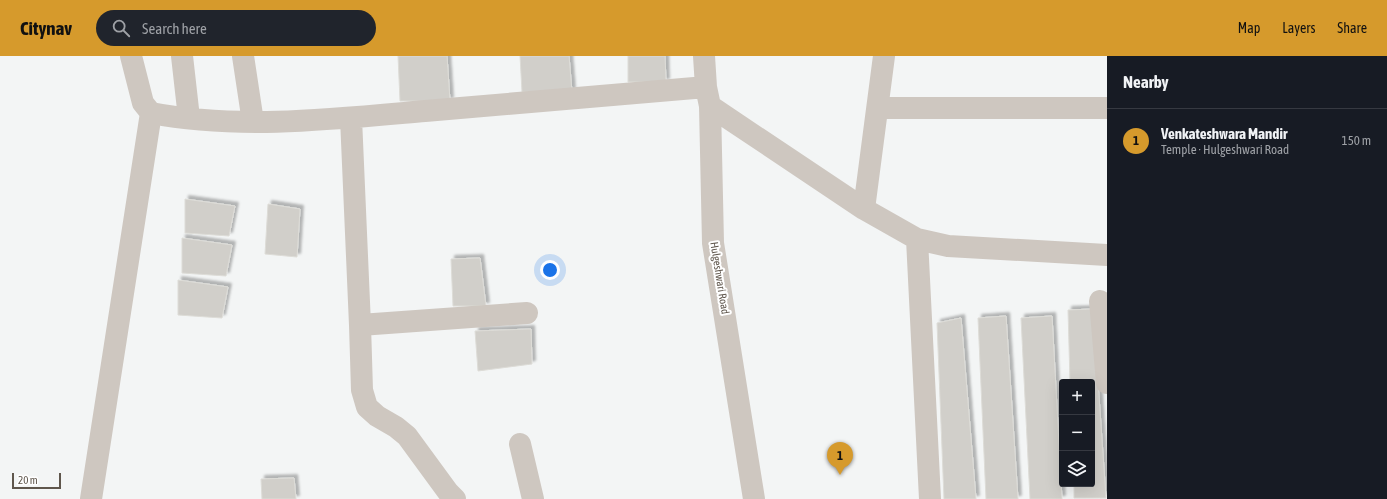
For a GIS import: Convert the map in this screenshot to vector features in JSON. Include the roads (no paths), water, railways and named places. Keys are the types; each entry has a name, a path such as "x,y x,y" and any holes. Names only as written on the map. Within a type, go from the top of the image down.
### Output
{"street":[{"path":"131,56 143,103 151,113 220,121 253,122 351,118 708,97 864,208 917,239 948,246 1107,255"},
{"path":"182,56 189,118"},
{"path":"243,56 253,122"},
{"name":"Hulgeshwari Road","path":"704,56 708,97 713,243 754,499"},
{"path":"864,208 884,56"},
{"path":"878,108 1107,108"},
{"path":"91,499 151,113"},
{"path":"351,118 362,390 367,407 377,416 396,427 407,436 448,492 455,499"},
{"path":"917,239 930,499"},
{"path":"1100,301 1107,383"},
{"path":"360,325 527,313"},
{"path":"520,444 533,499"}],"place":[{"name":"Venkateshwara Mandir","path":"840,475"}]}
